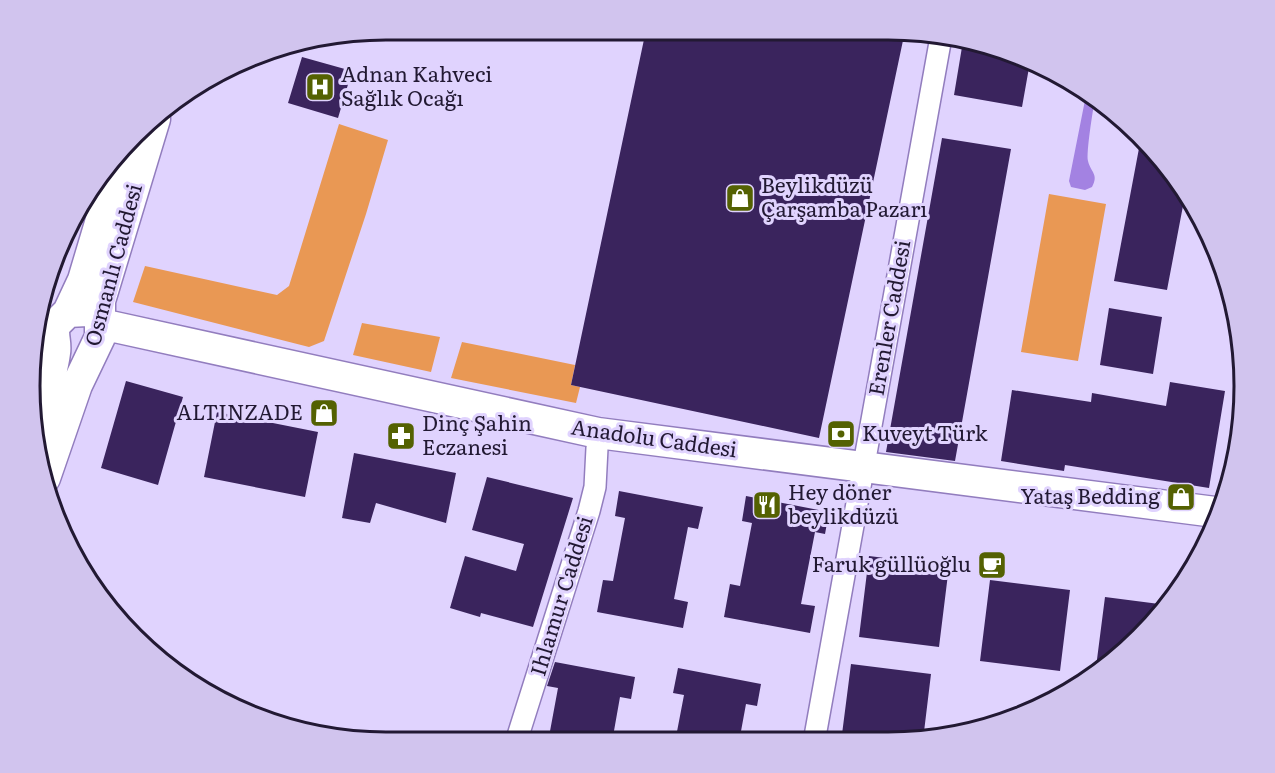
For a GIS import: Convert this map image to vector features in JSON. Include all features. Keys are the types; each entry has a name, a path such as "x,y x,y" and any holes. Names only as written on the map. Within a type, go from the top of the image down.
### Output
{"main road":[{"name":"Osmanlı Caddesi","path":"49,465 77,385 98,334 100,301 151,133"},
{"name":"Osmanlı Caddesi","path":"41,407 51,375 47,342 54,339 58,313 83,280 115,172"},
{"path":"47,342 74,356 88,354 98,334 86,311 58,313"},
{"name":"Anadolu Caddesi","path":"98,334 131,344 324,382 497,429 863,475 1205,525"},
{"name":"Anadolu Caddesi","path":"863,475 1211,512"}],"street":[{"name":"Erenler Caddesi","path":"816,732 940,44"},
{"name":"Ihlamur Caddesi","path":"519,732 589,511 595,487 597,440"}],"shaded area":[{"path":"1085,102 1094,108 1088,161 1095,179 1092,187 1085,190 1071,187 1069,181"},
{"path":"339,124 388,140 324,341 309,347 133,302 145,266 277,295 289,286"},
{"path":"1049,194 1106,204 1078,361 1021,352"},
{"path":"362,323 440,337 431,372 353,355"},
{"path":"462,342 575,365 571,385 580,387 576,403 451,378"}],"building":[{"name":"Beylikdüzü Çarşamba Pazarı","path":"644,41 903,41 819,438 571,385"},
{"path":"962,48 1029,70 1022,107 954,95"},
{"name":"Adnan Kahveci Sağlık Ocağı","path":"302,57 352,71 338,118 288,103"},
{"path":"942,138 1011,149 955,461 886,452"},
{"path":"1139,148 1163,176 1183,206 1167,290 1114,281"},
{"path":"1109,308 1162,317 1153,374 1100,365"},
{"path":"126,381 183,397 158,485 101,468"},
{"path":"1170,382 1225,391 1209,488 1065,465 1064,471 1001,461 1012,390 1091,402 1092,393 1166,406"},
{"path":"217,412 318,432 305,497 204,477"},
{"path":"354,453 456,473 446,523 376,503 370,523 342,518"},
{"path":"487,477 573,498 533,627 481,613 480,617 450,608 465,556 516,571 524,544 472,530"},
{"path":"619,491 703,507 698,529 688,527 674,599 688,602 683,628 597,612 603,580 613,581 625,518 615,516"},
{"path":"746,496 829,512 825,534 815,532 801,604 815,606 810,633 724,617 730,584 740,586 752,523 742,521"},
{"path":"869,556 949,566 939,647 859,637"},
{"path":"990,580 1070,590 1060,671 980,661"},
{"path":"1105,597 1158,604 1117,647 1097,663"},
{"path":"555,662 635,677 631,699 620,697 614,732 550,732 558,688 547,686"},
{"path":"851,664 931,674 924,731 842,732"},
{"path":"678,668 761,684 757,706 746,704 741,732 677,732 684,695 673,693"}],"place":[{"name":"Adnan Kahveci Sağlık Ocağı","path":"320,87"},
{"name":"Beylikdüzü Çarşamba Pazarı","path":"740,198"},
{"name":"ALTINZADE","path":"324,413"},
{"name":"Kuveyt Türk","path":"841,434"},
{"name":"Dinç Şahin Eczanesi","path":"401,436"},
{"name":"Yataş Bedding","path":"1181,497"},
{"name":"Hey döner beylikdüzü","path":"767,505"},
{"name":"Faruk güllüoğlu","path":"992,565"}]}
